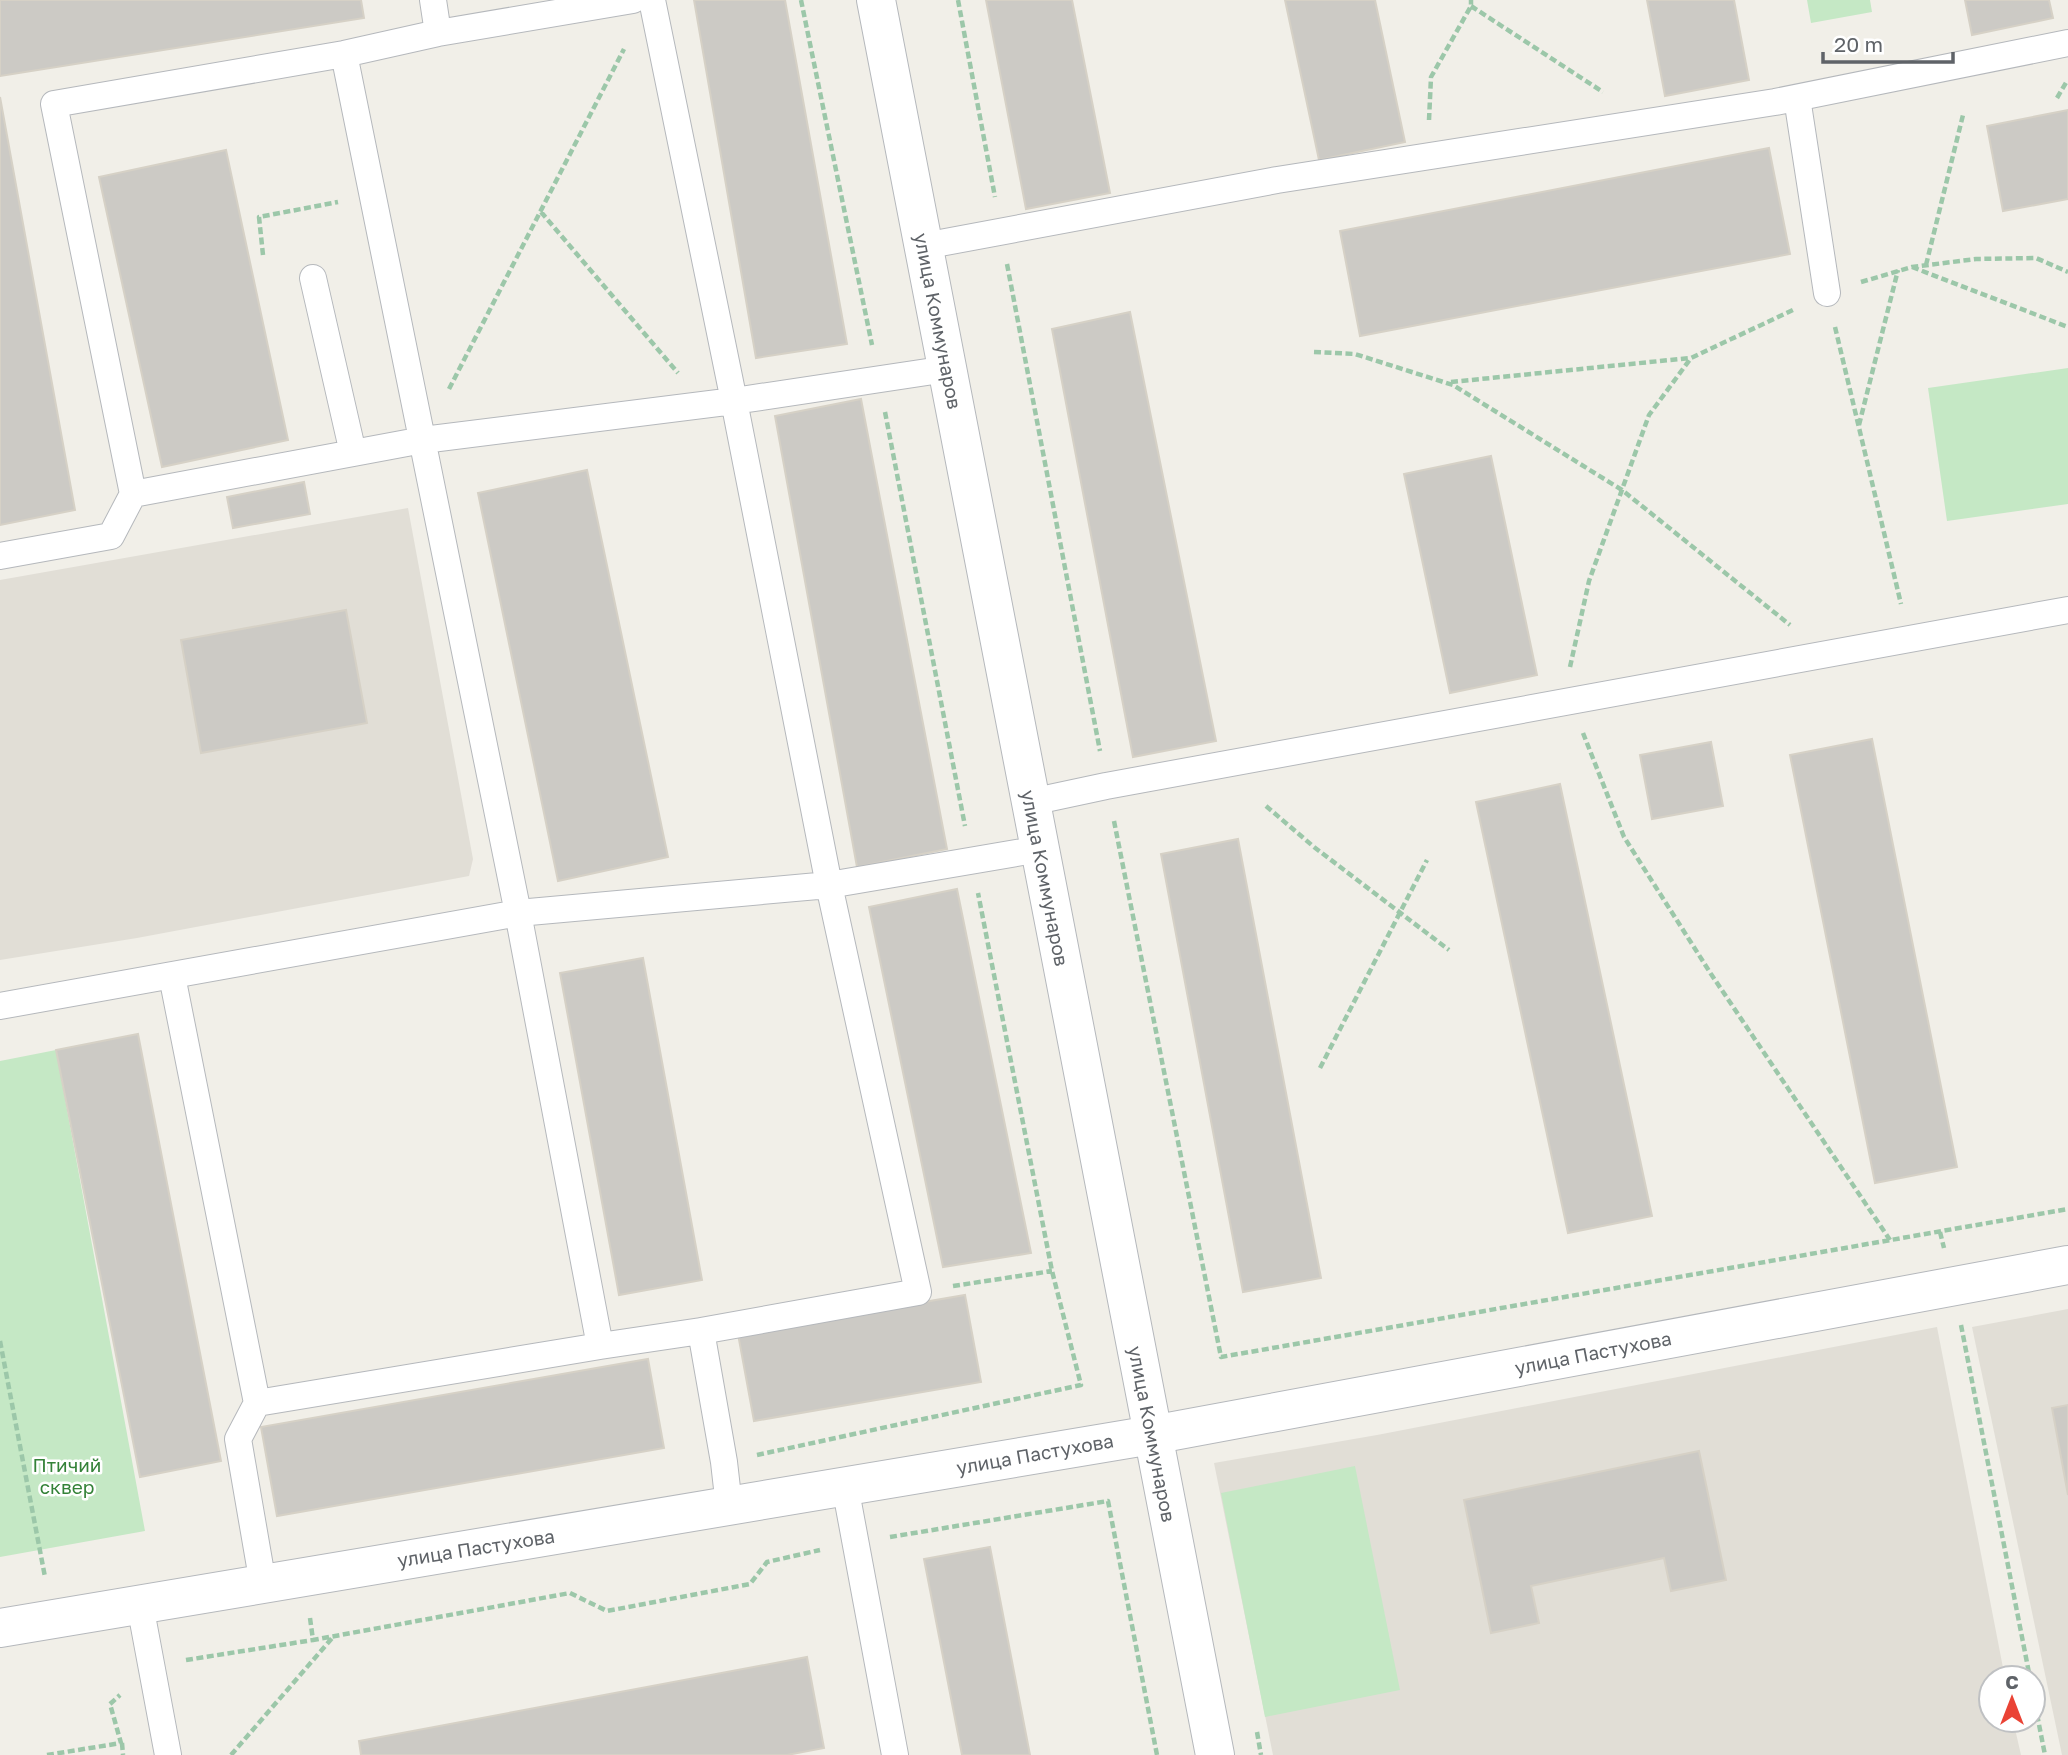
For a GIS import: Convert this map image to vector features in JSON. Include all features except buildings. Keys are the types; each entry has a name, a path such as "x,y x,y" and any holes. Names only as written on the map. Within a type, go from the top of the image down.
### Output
{"street":[{"name":"улица Коммунаров","path":"876,0 1215,1755"},
{"name":"улица Пастухова","path":"0,1628 1152,1434 2068,1265"}],"lane":[{"path":"433,0 439,33"},
{"path":"0,556 111,536 133,494 54,104 633,0"},
{"path":"257,1403 701,1331 918,1292 829,885 652,0"},
{"path":"924,246 1277,180 1797,98 2068,43"},
{"path":"344,54 517,913 600,1346"},
{"path":"1797,98 1827,293"},
{"path":"313,278 353,453"},
{"path":"133,494 423,440 734,401 947,369"},
{"path":"1031,802 2068,610"},
{"path":"0,1006 517,913 829,885 1040,849"},
{"path":"172,976 257,1403 238,1439 263,1584"},
{"path":"701,1331 729,1506"},
{"path":"845,1486 895,1755"},
{"path":"140,1605 168,1755"}],"path":[{"path":"801,0 879,380"},
{"path":"958,0 1106,786 1221,1357 2068,1209"},
{"path":"1427,156 1431,77 1471,3 1648,122"},
{"path":"423,440 630,37"},
{"path":"2057,98 2068,79"},
{"path":"1926,265 1963,115"},
{"path":"263,255 259,217 373,196"},
{"path":"541,212 705,404"},
{"path":"1446,383 1691,358 1827,293 1912,267 1976,259 2036,258 2068,272"},
{"path":"1912,267 2068,327"},
{"path":"1858,425 1898,270"},
{"path":"1827,293 1910,639"},
{"path":"1314,352 1355,354 1453,385 1622,490 1826,654"},
{"path":"1691,358 1649,415 1589,580 1570,670 1571,702 1624,837 1711,974 1890,1240"},
{"path":"1266,806 1314,847 1449,950"},
{"path":"1320,1068 1427,860"},
{"path":"918,1292 1052,1271 1081,1385"},
{"path":"1953,1286 2027,1664"},
{"path":"0,1342 46,1582"},
{"path":"303,1577 313,1640 570,1592 607,1611 750,1584 767,1562 855,1543 1108,1501 1157,1755"},
{"path":"231,1755 334,1636"},
{"path":"2041,1734 2045,1755"},
{"path":"47,1755 121,1743"}],"shaded area":[{"path":"408,508 473,859 469,876 137,938 0,960 0,580"},
{"path":"2068,1309 2068,1755 2062,1755 2047,1684 2047,1664 2043,1664 1972,1327"},
{"path":"1937,1327 2002,1664 1977,1664 1977,1734 2016,1734 2021,1755 1273,1755 1214,1463 1377,1435"}],"green space":[{"path":"1807,0 1870,0 1872,12 1811,23"},
{"path":"2068,368 2068,504 1947,521 1928,388"},
{"name":"Птичий сквер","path":"56,1050 145,1531 0,1557 0,1061"},
{"path":"1355,1466 1400,1690 1265,1717 1221,1493"}]}
